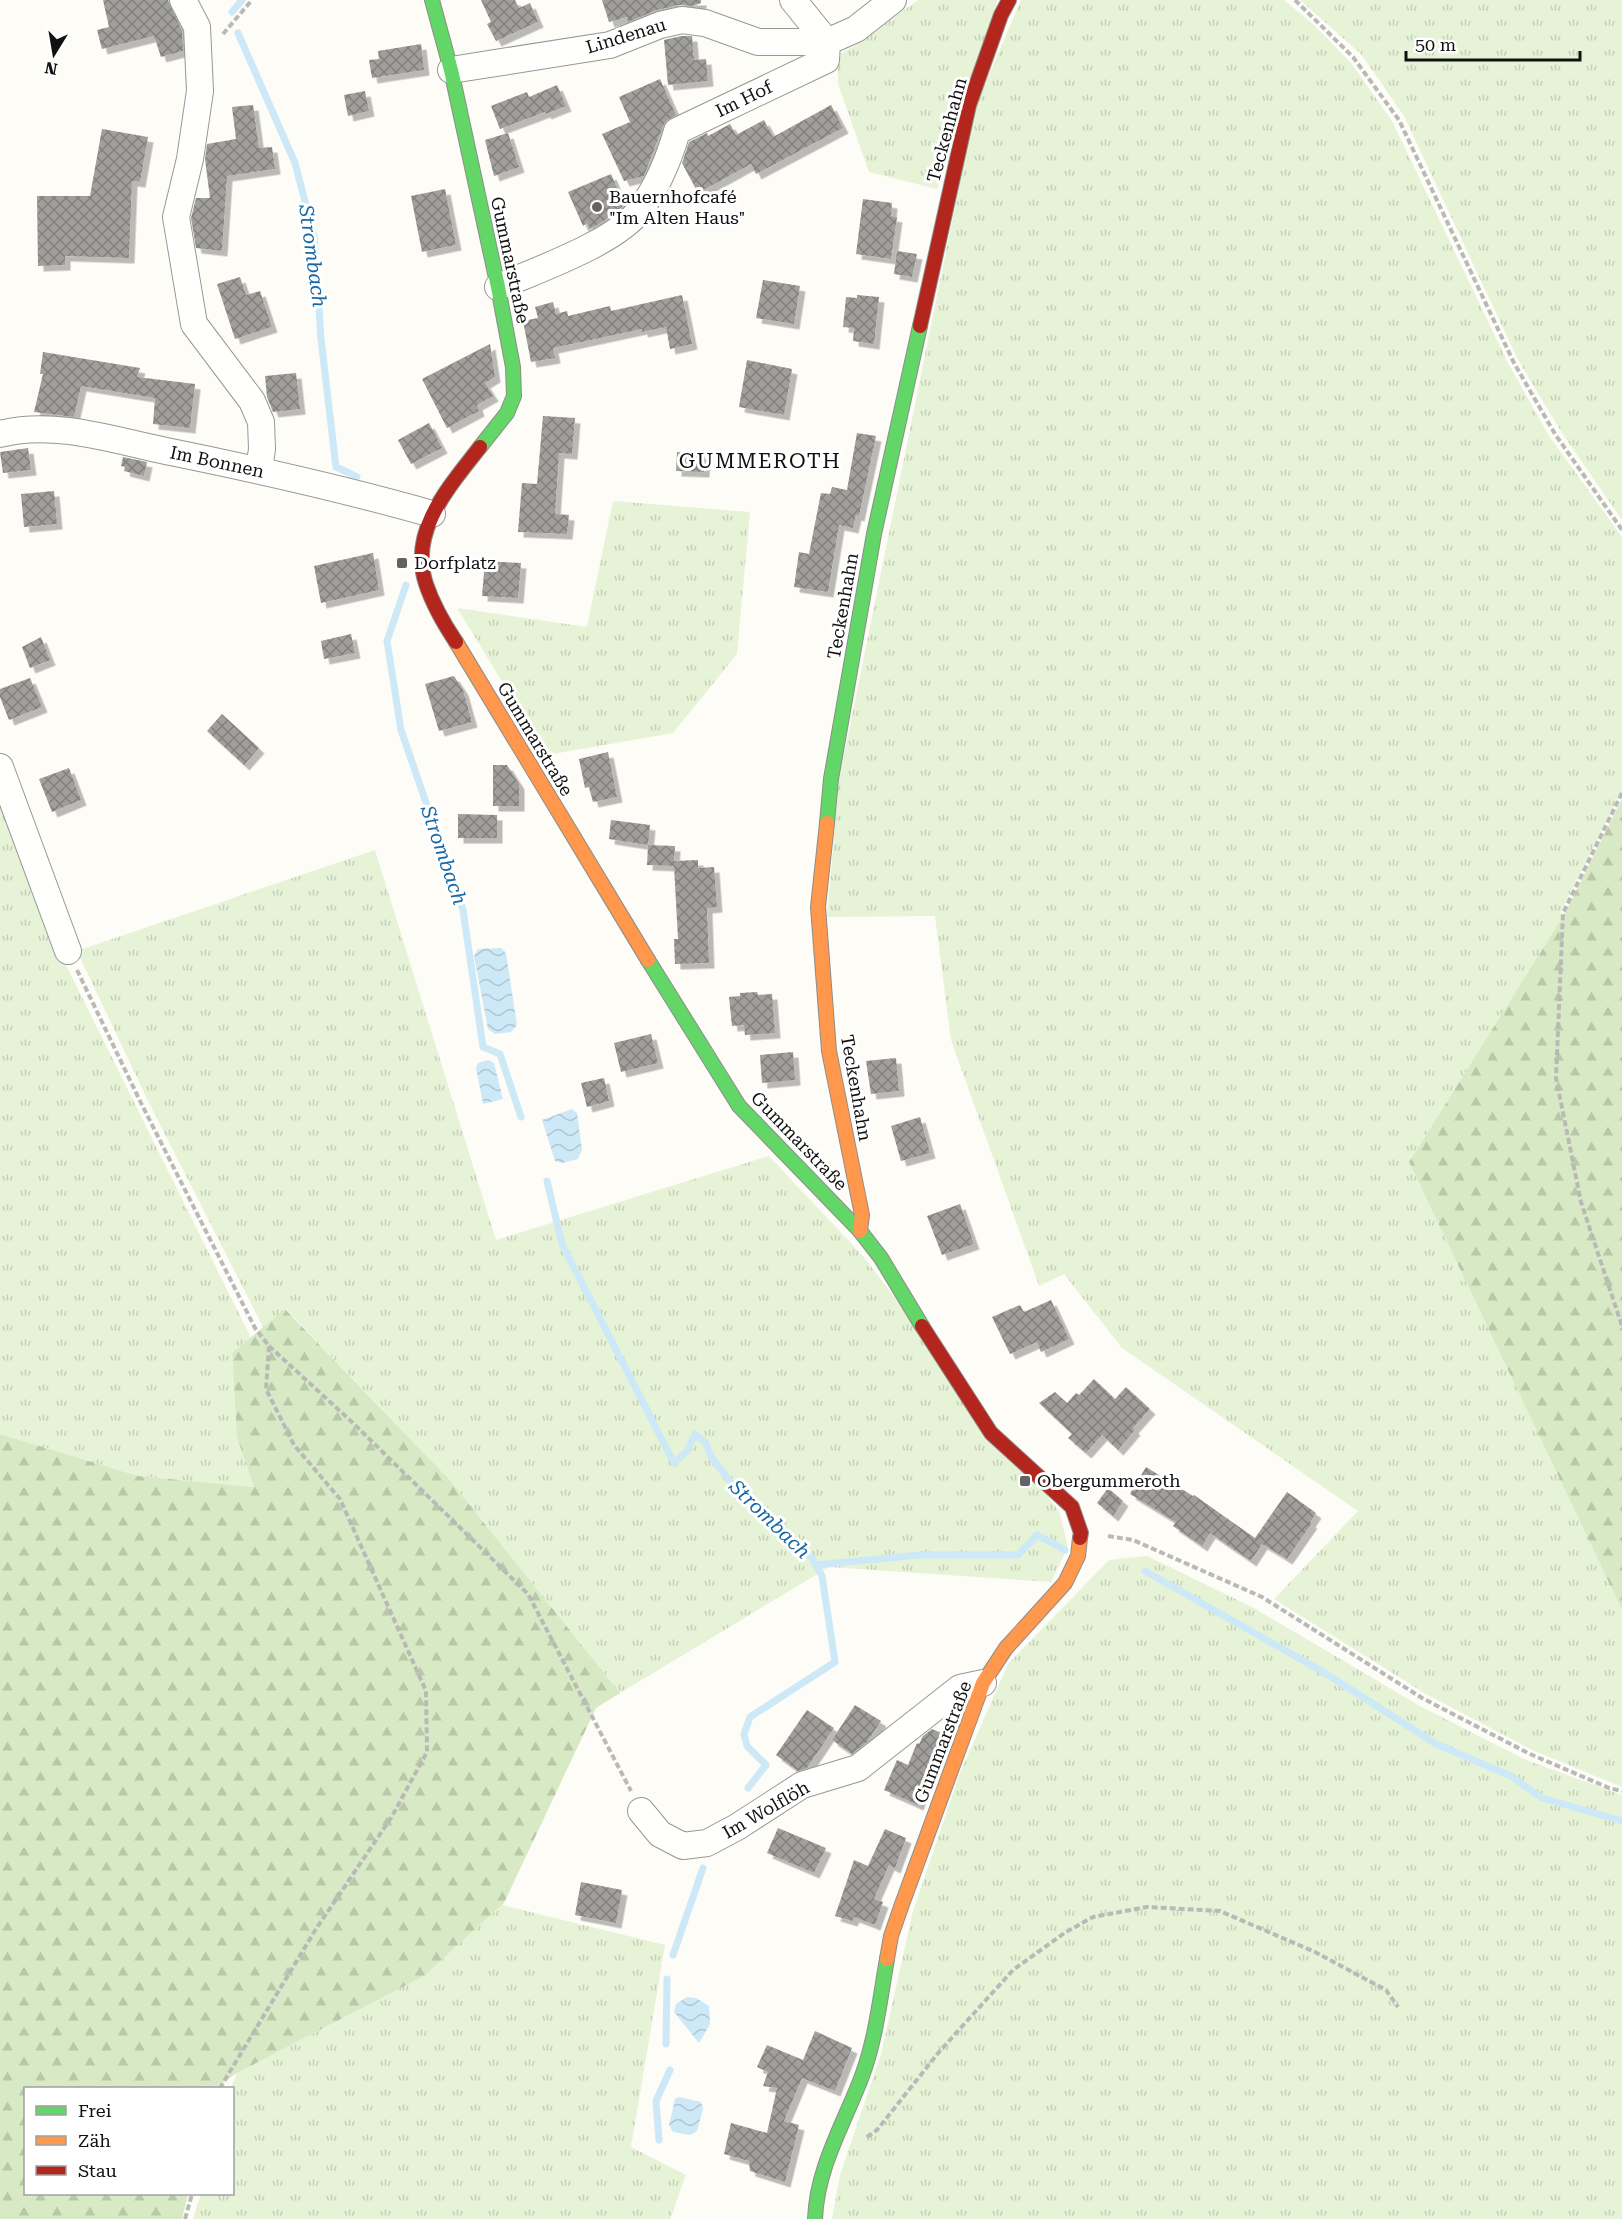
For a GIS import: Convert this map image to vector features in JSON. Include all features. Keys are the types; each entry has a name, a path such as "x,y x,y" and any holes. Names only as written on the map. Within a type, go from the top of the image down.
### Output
{"street":[{"path":"183,0 197,27 200,91 190,159 176,216 194,324 252,401 261,422 262,449 259,470"},
{"name":"Gummarstraße","path":"432,0 451,70 498,287 513,367 514,396 507,413 450,486 427,526 423,553 425,582 438,613 623,921 739,1106 860,1231 881,1258 934,1349 991,1433 1072,1507 1081,1533 1078,1556 1065,1583 1006,1648 983,1683 889,1944 878,2018 867,2061 823,2170 814,2215"},
{"path":"793,0 827,42"},
{"name":"Lindenau","path":"451,70 610,45 660,25 682,20 705,23 758,42 827,42 856,29 893,0"},
{"name":"Teckenhahn","path":"860,1231 862,1215 829,1052 818,907 831,779 874,534 969,105 1001,15 1009,0"},
{"name":"Im Hof","path":"498,287 618,232 640,211 667,167 678,131 826,60 827,42"},
{"name":"Im Bonnen","path":"0,434 12,431 60,429 259,470 354,492 432,514"},
{"path":"0,767 68,951"},
{"name":"Im Wolflöh","path":"641,1811 660,1834 683,1846 707,1843 737,1827 802,1785 858,1768 960,1688 983,1683"}],"path":[{"path":"223,34 252,0"},
{"path":"1295,0 1353,57 1399,120 1514,363 1555,434 1622,530"},
{"path":"1622,793 1563,913 1556,1078 1581,1202 1622,1326"},
{"path":"68,951 255,1328 269,1346 353,1423 528,1594 641,1811"},
{"path":"221,2087 316,1929 391,1818 427,1752 426,1690 340,1499 294,1445 266,1389 269,1346"},
{"path":"1081,1533 1133,1540 1262,1597 1422,1698 1530,1754 1609,1788 1622,1791"},
{"path":"859,2143 877,2130 939,2052 1013,1970 1066,1932 1093,1917 1147,1907 1220,1911 1315,1952 1386,1990 1398,2007"},
{"path":"185,2219 191,2195"}],"green space":[{"path":"918,0 998,0 937,189 869,172 838,84 838,55"},
{"path":"1021,0 1284,0 1314,25 1351,63 1392,121 1508,363 1549,436 1622,537 1622,790 1561,911 1561,920 1409,1162 1622,1610 1622,1787 1532,1750 1426,1694 1274,1599 1358,1511 1122,1348 1064,1274 1039,1286 951,1040 935,916 827,917 839,780 975,108"},
{"path":"1300,0 1622,0 1622,520 1562,433 1518,360 1404,116 1361,54"},
{"path":"613,501 750,512 737,654 673,733 547,755 457,608 587,627"},
{"path":"0,797 61,955 251,1338 232,1354 237,1437 255,1487 138,1476 0,1434"},
{"path":"1622,799 1622,1610 1409,1162 1564,915"},
{"path":"375,850 496,1240 769,1156 863,1256 1059,1511 1068,1547 1051,1582 829,1567 620,1693 448,1478 286,1309 264,1329 147,1099 77,951"},
{"path":"285,1309 448,1478 620,1693 596,1708 504,1903 424,1976 237,2073 216,2087 24,2087 24,2195 188,2195 182,2219 0,2219 0,1434 138,1476 254,1487 237,1437 232,1353"},
{"path":"1147,1556 1254,1608 1420,1706 1526,1760 1622,1795 1622,2219 832,2219 840,2175 881,2054 913,1911 960,1773 1008,1664 1109,1560"},
{"path":"502,1905 665,1945 631,2147 686,2175 670,2219 193,2219 201,2195 234,2195 234,2087 231,2087 237,2073 424,1976"}],"water":[{"path":"501,948 506,953 517,1025 511,1032 495,1034 488,1029 474,956 478,949"},
{"path":"488,1060 494,1063 503,1099 483,1104 476,1068 478,1063"},
{"path":"572,1109 577,1113 582,1150 578,1159 562,1163 555,1161 542,1120"},
{"path":"687,1997 696,1998 709,2006 710,2024 699,2043 674,2012 676,2004"},
{"path":"679,2097 701,2102 703,2109 697,2131 690,2135 673,2132 669,2125 675,2099"}],"building":[{"path":"103,0 168,0 182,31 183,51 161,57 154,36 102,49 97,30 109,27"},
{"path":"481,0 515,0 519,8 530,3 538,22 496,41 487,24 491,22"},
{"path":"602,0 701,0 701,3 657,10 628,22 627,17 609,22"},
{"path":"692,36 694,60 706,59 708,81 668,85 664,40"},
{"path":"421,44 424,70 372,78 369,60 379,59 378,51"},
{"path":"660,79 676,115 666,121 663,126 644,176 624,181 602,134 630,122 619,97"},
{"path":"557,85 566,106 500,129 491,106 527,92 529,97"},
{"path":"365,91 369,111 348,116 344,95"},
{"path":"253,105 259,148 272,147 275,169 227,176 222,251 196,248 191,218 196,198 210,198 205,159 207,144 236,139 232,107"},
{"path":"831,105 843,128 756,174 751,164 698,193 682,163 689,142 707,133 708,136 730,124 736,135 764,120 773,137"},
{"path":"102,129 148,137 140,182 132,181 129,258 65,256 65,265 38,266 37,196 90,196"},
{"path":"508,133 519,167 494,176 485,140"},
{"path":"611,174 624,205 590,229 587,223 583,226 568,192"},
{"path":"445,189 456,245 422,252 411,196"},
{"path":"863,199 892,203 891,216 897,217 891,259 856,254"},
{"path":"897,251 917,254 912,277 894,274"},
{"path":"240,277 246,295 260,291 272,327 235,339 217,284"},
{"path":"763,280 800,286 794,324 756,318"},
{"path":"682,295 692,344 670,349 666,327 642,332 642,329 553,348 555,358 531,362 523,321 538,318 535,307 553,302 556,314 567,311 568,316 610,306 611,311"},
{"path":"857,295 879,297 874,344 853,341 854,328 843,327 846,297 857,298"},
{"path":"490,344 495,377 485,383 493,396 477,405 479,411 447,428 422,379"},
{"path":"43,352 140,368 137,377 195,384 190,428 153,424 155,398 81,386 74,417 34,412 43,374 40,374"},
{"path":"747,360 792,369 784,415 739,407"},
{"path":"296,373 300,409 273,412 267,397 265,376"},
{"path":"543,416 575,418 572,454 559,453 555,514 569,515 567,534 518,532 522,483 537,484"},
{"path":"429,423 442,448 411,464 398,440"},
{"path":"857,433 876,436 859,516 856,515 853,528 839,525 828,592 794,587 799,552 809,554 821,493 830,494 832,487 847,490"},
{"path":"28,448 31,470 3,473 0,452"},
{"path":"677,452 705,454 704,472 676,471"},
{"path":"123,457 147,462 144,476 124,471 125,467 121,466"},
{"path":"54,491 57,524 24,527 21,494"},
{"path":"373,553 379,590 321,603 314,566"},
{"path":"485,561 521,563 518,598 482,596"},
{"path":"351,634 355,653 324,659 321,641"},
{"path":"41,637 50,660 30,668 22,647"},
{"path":"454,676 463,690 472,722 439,731 425,684"},
{"path":"30,678 42,707 9,720 0,697 0,689"},
{"path":"222,714 259,748 244,765 207,731"},
{"path":"608,752 617,797 593,802 589,787 585,788 579,759"},
{"path":"493,765 507,765 519,784 519,806 493,806"},
{"path":"69,768 81,800 52,812 39,779"},
{"path":"458,814 497,815 497,838 458,838"},
{"path":"611,820 650,825 648,845 609,839"},
{"path":"648,845 675,846 674,861 698,860 698,868 714,867 717,907 707,908 709,963 675,964 674,939 678,939 674,866 647,865"},
{"path":"757,992 758,995 772,994 775,1033 745,1035 744,1025 732,1026 729,997 740,996 740,993"},
{"path":"651,1034 658,1063 621,1072 614,1043"},
{"path":"793,1052 795,1080 762,1083 760,1055"},
{"path":"896,1058 899,1091 871,1094 866,1061"},
{"path":"604,1078 609,1101 587,1107 581,1083"},
{"path":"920,1117 930,1153 901,1161 891,1126"},
{"path":"960,1204 974,1244 942,1255 927,1216"},
{"path":"1051,1300 1069,1339 1041,1352 1037,1342 1010,1354 992,1317 1020,1305 1024,1312"},
{"path":"1094,1379 1115,1399 1126,1387 1150,1409 1118,1450 1102,1435 1086,1453 1068,1438 1072,1434 1039,1403 1055,1392 1067,1403 1076,1393 1079,1395"},
{"path":"1146,1467 1194,1495 1255,1538 1287,1492 1316,1513 1310,1522 1312,1523 1287,1559 1262,1544 1251,1561 1210,1533 1202,1546 1173,1526 1176,1522 1130,1494"},
{"path":"1108,1488 1123,1501 1113,1516 1097,1503"},
{"path":"855,1705 881,1721 867,1742 852,1754 832,1740"},
{"path":"807,1710 834,1728 807,1768 798,1771 776,1755"},
{"path":"932,1729 944,1734 918,1805 884,1790 897,1760 908,1765 917,1743 919,1744 923,1736"},
{"path":"778,1828 826,1848 814,1873 767,1853"},
{"path":"885,1829 906,1838 895,1868 889,1865 874,1899 883,1902 875,1925 854,1917 852,1921 835,1916 854,1860 868,1866"},
{"path":"581,1882 622,1890 616,1923 575,1915"},
{"path":"815,2031 852,2048 835,2091 802,2078 784,2121 799,2125 785,2182 750,2171 749,2161 724,2154 731,2123 767,2133 777,2088 763,2086 768,2072 757,2067 767,2045 803,2060"}],"waterway":[{"name":"Strombach","path":"232,12 242,0"},
{"name":"Strombach","path":"238,33 295,163 314,236 321,339 336,467 357,477"},
{"name":"Strombach","path":"406,585 387,641 401,730 463,910 483,1047 500,1054 521,1117"},
{"name":"Strombach","path":"547,1181 562,1244 674,1463 687,1451 695,1434 705,1442 712,1458 739,1493 812,1558 822,1576 835,1662 750,1717 744,1734 747,1746 766,1765 748,1788"},
{"path":"816,1565 920,1555 1018,1555 1037,1535 1065,1550"},
{"path":"1145,1571 1325,1673 1436,1744 1511,1776 1542,1798 1622,1821"},
{"name":"Strombach","path":"673,1955 703,1868"},
{"name":"Strombach","path":"666,2044 667,1979"},
{"name":"Strombach","path":"659,2140 656,2101 670,2070"}],"traffic: fast":[{"path":"432,0 451,70 513,367 514,396 507,413 480,447"},
{"path":"827,823 831,779 874,534 920,326"},
{"path":"648,960 739,1106 860,1231 881,1258 922,1326"},
{"path":"815,2219 826,2164 862,2076 871,2047 887,1959"}],"traffic: slow":[{"path":"456,642 648,960"},
{"path":"827,823 818,907 829,1051 862,1215 860,1231"},
{"path":"887,1959 891,1936 901,1907 983,1683 1006,1648 1065,1583 1078,1556 1080,1538"}],"traffic: jam":[{"path":"920,326 969,105 1001,15 1009,0"},
{"path":"456,642 439,614 426,584 422,564 423,546 427,528 435,510 456,477 480,447"},
{"path":"922,1326 991,1433 1072,1507 1081,1533 1080,1538"}],"place":[{"name":"Bauernhofcafé \"Im Alten Haus\"","path":"597,207"},
{"name":"Dorfplatz","path":"402,563"},
{"name":"Obergummeroth","path":"1025,1481"}],"district":[{"name":"GUMMEROTH","path":"760,461"}]}
